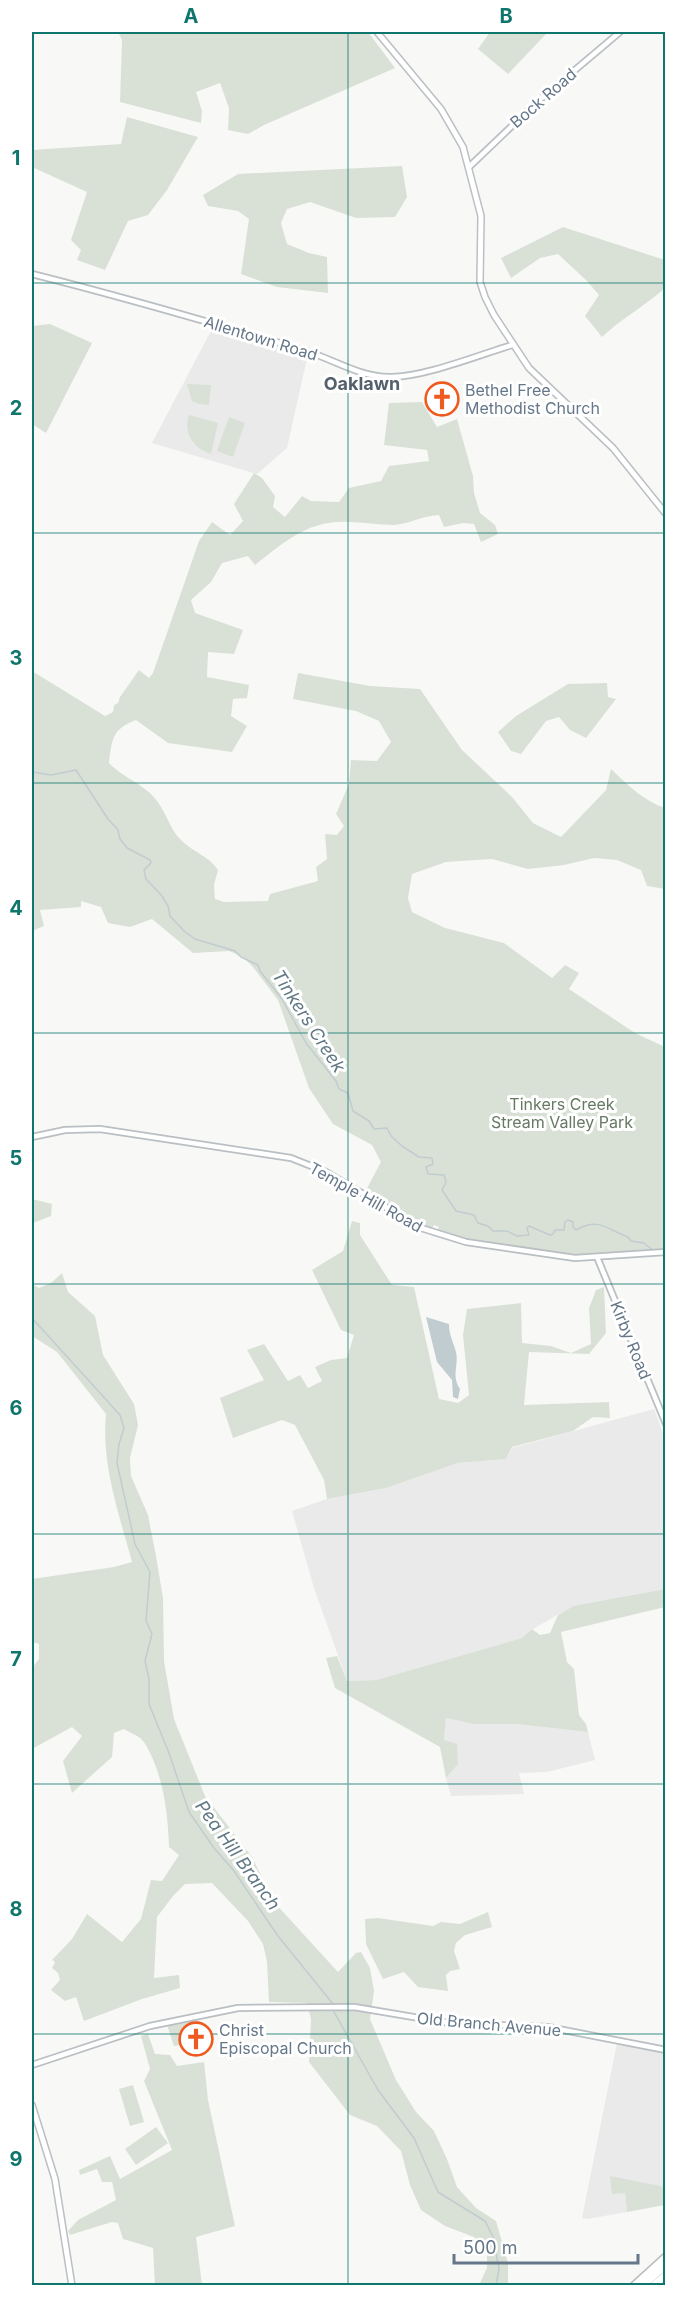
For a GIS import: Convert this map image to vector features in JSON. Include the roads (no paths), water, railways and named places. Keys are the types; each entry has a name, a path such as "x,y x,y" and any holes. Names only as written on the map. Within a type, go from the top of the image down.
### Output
{"highway":[{"path":"634,2286 666,2257"},
{"path":"642,2286 666,2265"},
{"path":"655,2286 666,2277"}],"main road":[{"path":"377,32 450,121 462,147 482,219 479,264 481,286 490,308 512,345 535,375 613,448 666,514"},
{"name":"Bock Road","path":"469,166 537,102 620,32"},
{"name":"Allentown Road","path":"32,274 305,350 376,376 407,376 512,345"},
{"name":"Temple Hill Road","path":"32,1137 65,1130 100,1129 291,1158 326,1172 421,1228 446,1238 564,1257 666,1252"},
{"name":"Kirby Road","path":"597,1257 666,1424"},
{"name":"Old Branch Avenue","path":"32,2065 150,2026 238,2008 354,2007 449,2023 540,2026 666,2049"},
{"path":"32,2104 56,2179 72,2286"}],"waterway":[{"name":"Tinkers Creek","path":"32,772 51,775 76,770 108,819 118,830 120,839 127,848 150,860 151,863 144,870 146,879 162,896 168,906 170,916 195,939 235,951 241,957 258,965 260,971 282,999 306,1043 336,1081 339,1089 348,1093 353,1111 369,1121 374,1129 387,1128 391,1136 402,1146 419,1157 432,1158 433,1164 426,1167 428,1174 444,1175 446,1182 442,1190 456,1211 474,1215 478,1223 488,1226 493,1231 507,1231 517,1236 529,1235 527,1228 529,1226 550,1235 555,1230 564,1230 565,1222 568,1220 573,1222 576,1230 597,1224 628,1237 631,1241 644,1243 654,1251"},
{"name":"Pea Hill Branch","path":"32,1318 120,1415 124,1428 117,1463 135,1544 150,1572 146,1621 152,1634 145,1661 149,1679 149,1704 189,1812 214,1848 234,1871 278,1936 333,2004"},
{"name":"Pea Hill Branch","path":"333,2010 378,2090 414,2138 438,2192 485,2221 493,2237 499,2269 496,2286"}],"place":[{"name":"Bethel Free Methodist Church","path":"442,399"},
{"name":"Christ Episcopal Church","path":"196,2039"}],"district":[{"name":"Oaklawn","path":"362,383"}],"park label":[{"name":"Tinkers Creek Stream Valley Park","path":"562,1113"}]}
